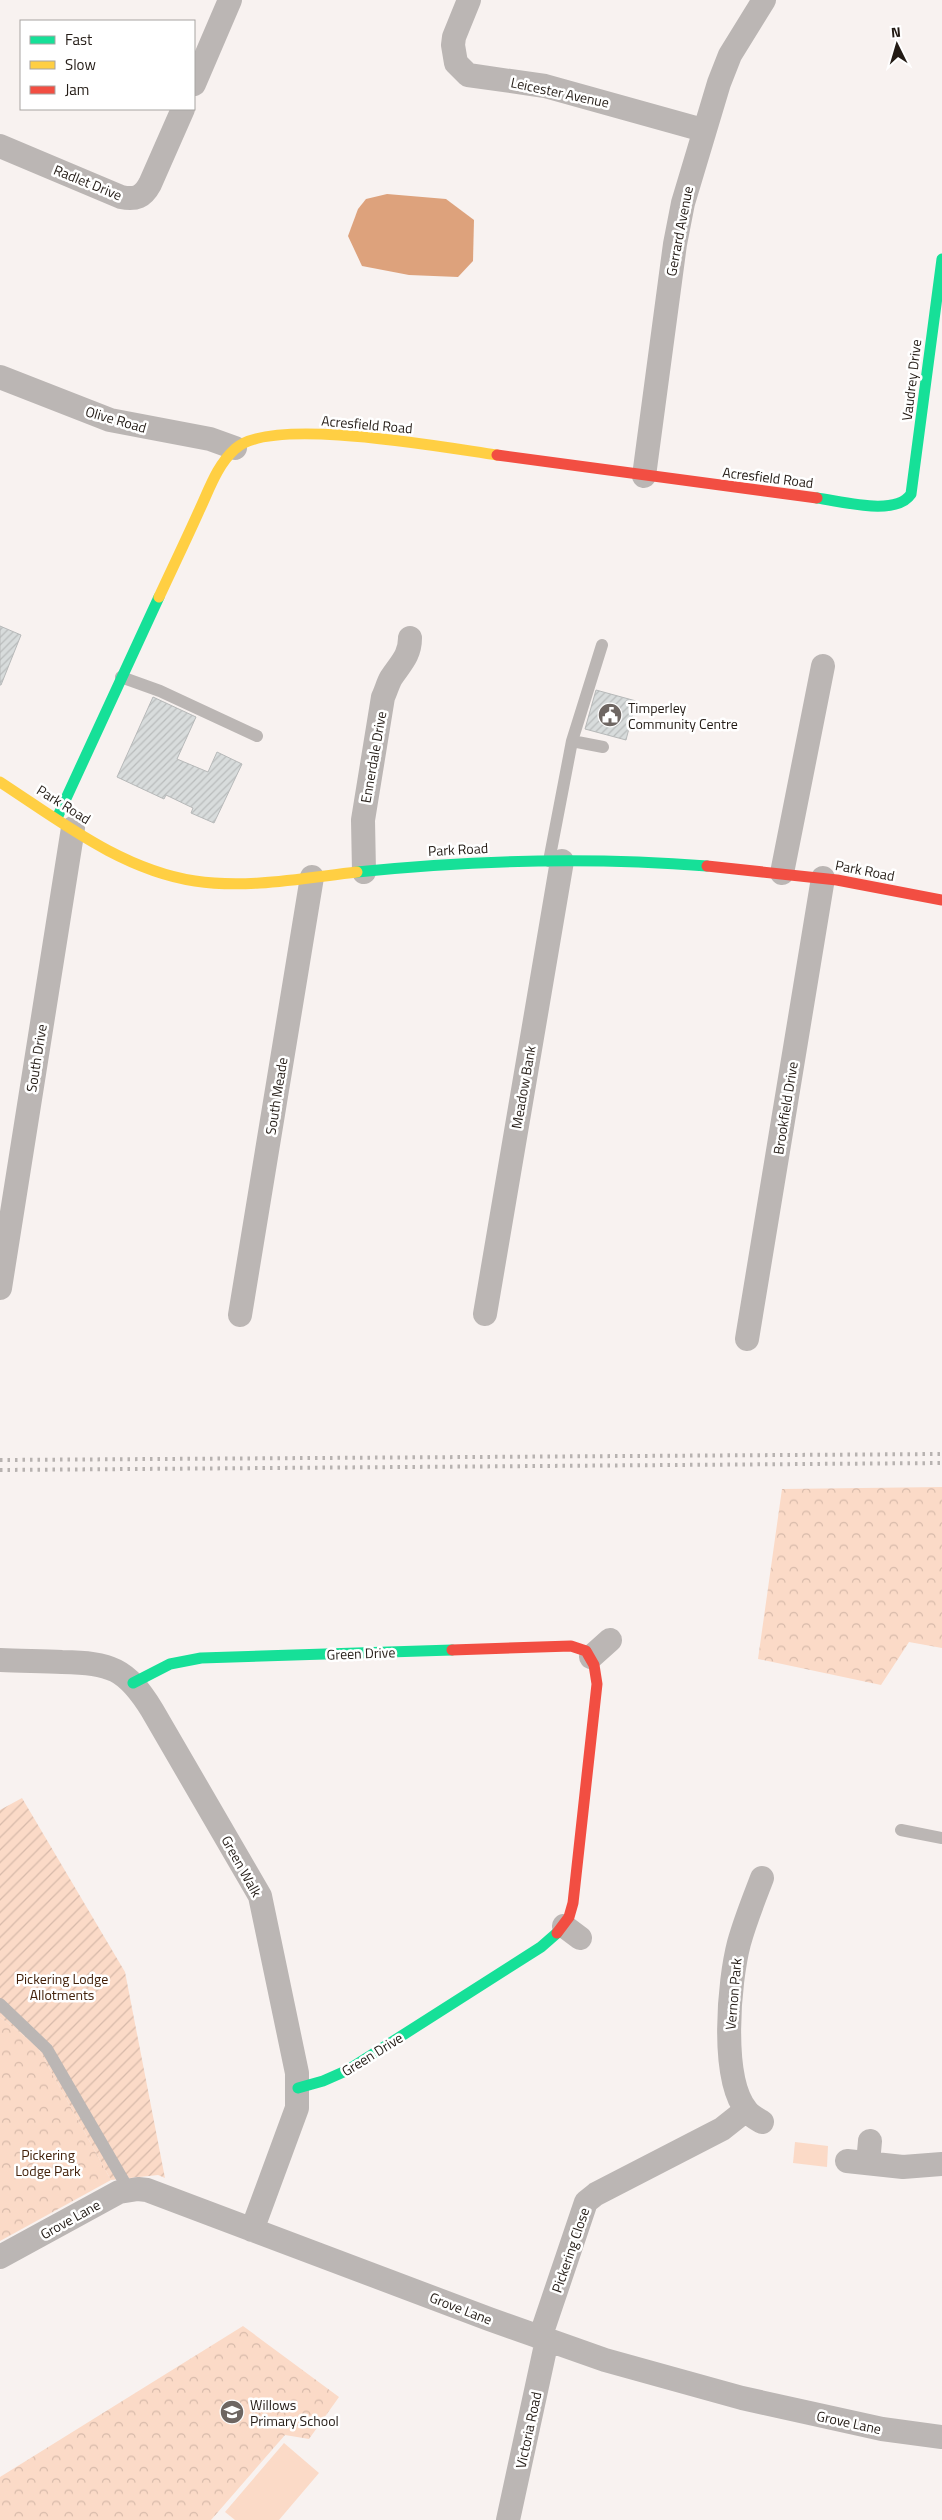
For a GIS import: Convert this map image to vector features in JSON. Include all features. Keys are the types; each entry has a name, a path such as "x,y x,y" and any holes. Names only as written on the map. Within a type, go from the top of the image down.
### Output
{"street":[{"path":"195,82 230,0"},
{"name":"Leicester Avenue","path":"469,0 454,37 453,45 456,63 468,75 545,86 703,130"},
{"name":"Gerrard Avenue","path":"644,476 675,244 683,203 703,130 730,55 764,0"},
{"name":"Radlet Drive","path":"0,146 121,197 133,198 143,195 150,184 183,110"},
{"name":"Vaudrey Drive","path":"905,503 912,494 914,483 942,259"},
{"name":"Olive Road","path":"0,377 110,420 210,439 235,448"},
{"name":"Acresfield Road","path":"65,823 121,677 219,468 235,448 250,440 266,435 318,434 404,442 883,507 899,506 905,503"},
{"name":"Ennerdale Drive","path":"364,872 362,839 365,799 384,697 390,680 416,645"},
{"path":"782,873 823,666"},
{"name":"Park Road","path":"0,782 125,858 179,878 200,882 234,884 442,864 555,861 677,865 782,873 824,878 942,900"},
{"name":"South Drive","path":"0,1288 65,823"},
{"name":"Meadow Bank","path":"485,1314 555,861"},
{"name":"South Meade","path":"240,1315 312,877"},
{"name":"Brookfield Drive","path":"747,1339 824,878"},
{"path":"591,1657 610,1640"},
{"name":"Green Drive","path":"133,1683 170,1664 201,1658 571,1646 586,1651 591,1657 597,1684 573,1903 570,1915 572,1932 541,1947 348,2070 323,2081 298,2088"},
{"name":"Green Walk","path":"0,1660 95,1663 111,1668 133,1683 157,1718 260,1896 298,2088 296,2108 252,2230"},
{"name":"Vernon Park","path":"675,2154 722,2129 754,2116 738,2095 733,2078 729,2036 730,2009 739,1941 762,1878"},
{"name":"Pickering Close","path":"543,2339 586,2202 596,2194 675,2154"},
{"path":"862,2155 916,2167 942,2164"},
{"name":"Grove Lane","path":"0,2257 109,2197 138,2189 158,2194 543,2339 660,2377 742,2398 882,2429 942,2437"},
{"name":"Victoria Road","path":"508,2520 543,2339"}],"lane":[{"path":"555,861 572,741 602,645"},
{"path":"121,677 160,691 257,736"},
{"path":"572,741 603,747"},
{"path":"901,1830 942,1838"},
{"path":"0,2004 47,2049 129,2190"}],"green space":[{"path":"942,1487 942,1648 909,1642 881,1685 758,1659 782,1489"},
{"name":"Pickering Lodge Allotments","path":"22,1798 125,1972 165,2178 158,2175 111,2180 37,2046 0,2017 0,1810"},
{"name":"Pickering Lodge Park","path":"0,2017 37,2046 111,2180 0,2241"},
{"path":"795,2142 828,2146 827,2167 793,2163"},
{"name":"Willows Primary School","path":"243,2326 339,2397 309,2439 285,2435 211,2520 0,2520 0,2477"},
{"path":"284,2443 319,2473 279,2520 235,2520 225,2512"}],"shaded area":[{"path":"387,194 446,199 474,220 473,261 458,277 409,275 362,266 348,236 358,209 366,199"}],"building":[{"path":"0,626 21,635 1,685 0,685"},
{"name":"Timperley Community Centre","path":"596,690 636,701 626,740 585,729"},
{"path":"153,697 196,717 177,759 208,772 217,752 242,764 214,823 191,813 193,808 166,795 164,799 117,777"}],"railway":[{"path":"0,1460 942,1454"},
{"path":"0,1470 942,1463"}],"traffic: fast":[{"path":"817,498 867,506 881,506 893,505 904,501 911,494 942,259"},
{"path":"57,818 159,597"},
{"path":"357,872 488,862 532,861 619,861 707,866"},
{"path":"133,1683 170,1664 201,1658 452,1650"},
{"path":"298,2088 323,2081 348,2070 541,1947 557,1933"}],"traffic: slow":[{"path":"159,597 218,470 235,449 254,439 284,435 320,434 401,441 497,455"},
{"path":"0,782 93,842 117,855 168,875 195,881 235,884 276,882 357,872"}],"traffic: jam":[{"path":"497,455 817,498"},
{"path":"707,866 837,880 942,900"},
{"path":"452,1650 571,1646 586,1651 594,1665 597,1684 573,1903 569,1917 557,1933"}],"place":[{"name":"Timperley Community Centre","path":"610,715"},
{"name":"Willows Primary School","path":"232,2412"}]}
